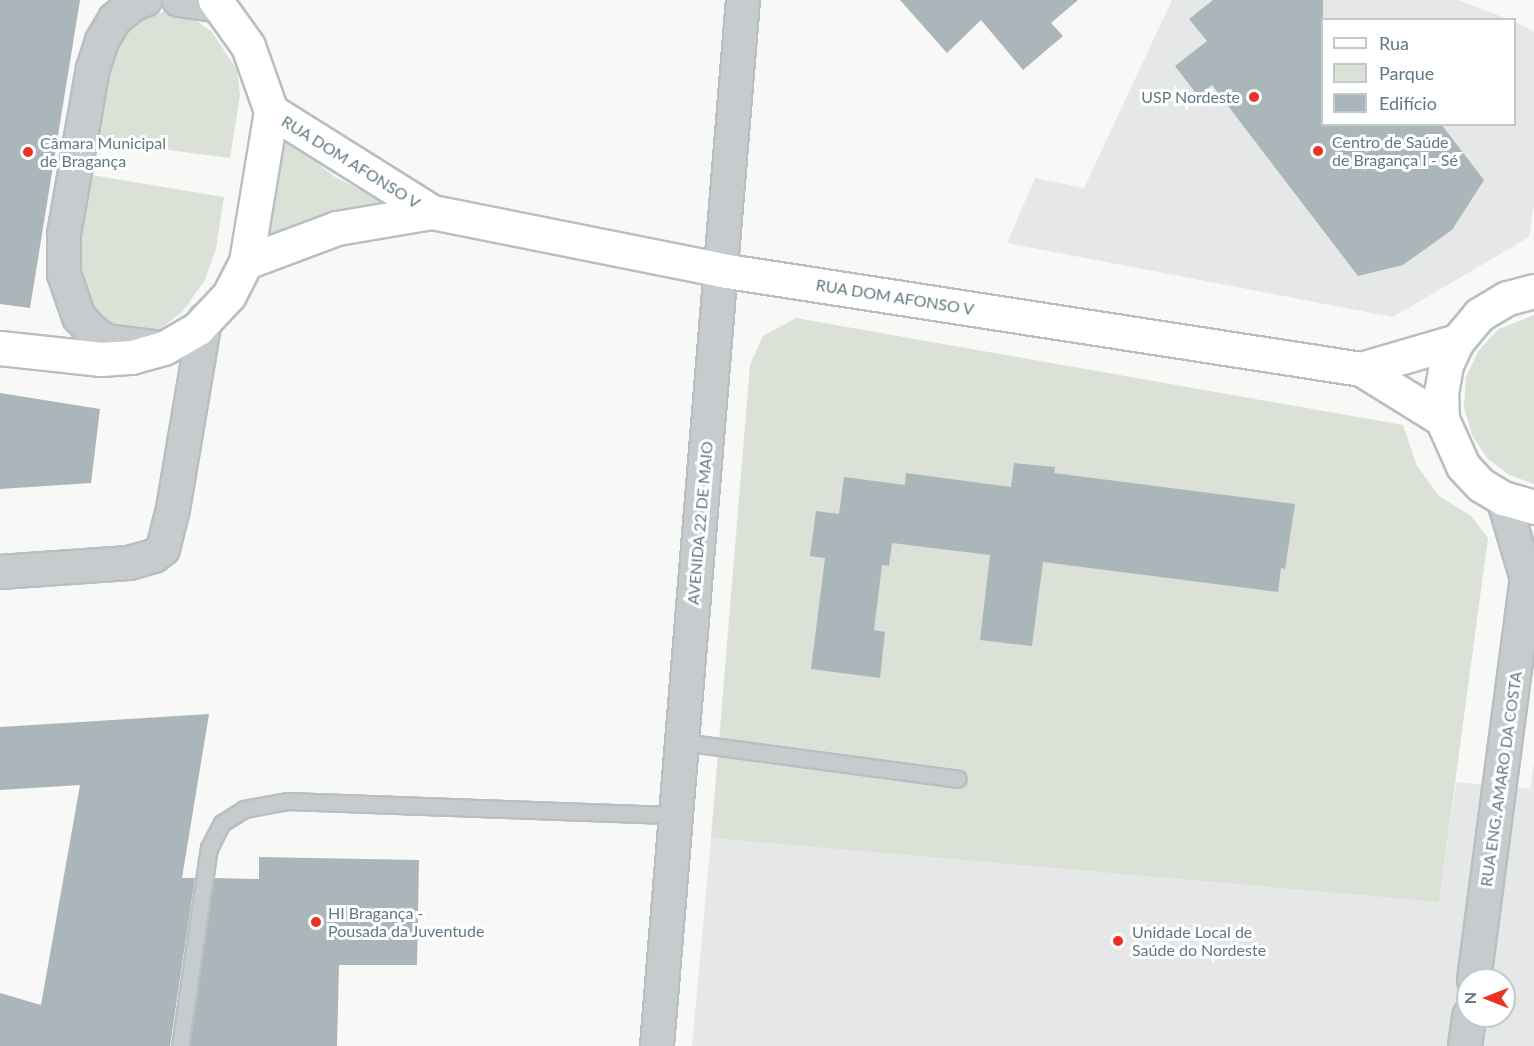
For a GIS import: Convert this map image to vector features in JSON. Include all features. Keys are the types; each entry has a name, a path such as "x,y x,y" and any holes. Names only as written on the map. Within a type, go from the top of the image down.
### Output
{"street":[{"path":"145,0 134,4 115,19 102,41 93,69 64,234 64,274 79,317 92,332 106,341 164,348"},
{"path":"0,348 101,359 132,357 164,348 205,320 229,295 246,262 271,111 248,46 218,3 179,0"},
{"name":"AVENIDA 22 DE MAIO","path":"657,1046 743,0"},
{"name":"RUA DOM AFONSO V","path":"271,111 432,212 721,270 1361,369 1442,419"},
{"name":"RUA DOM AFONSO V","path":"246,262 337,228 432,212"},
{"path":"1534,291 1507,298 1479,315 1457,341 1446,365 1441,392 1442,419 1463,466 1481,485 1503,498 1534,507"},
{"path":"0,572 129,563 154,556 163,549 173,509 205,320"},
{"name":"RUA DOM AFONSO V","path":"1361,369 1457,341"},
{"name":"RUA ENG. AMARO DA COSTA","path":"1476,968 1531,574 1503,498"},
{"path":"1465,1046 1467,1028"}],"lane":[{"path":"682,742 958,779"},
{"path":"180,1046 209,848 222,823 244,809 288,801 676,815"}],"shaded area":[{"name":"Centro de Saúde de Bragança I - Sé","path":"1172,0 1458,0 1505,18 1321,18 1321,126 1516,126 1516,22 1534,32 1534,205 1529,237 1393,317 1007,243 1035,178 1084,188"},
{"name":"Unidade Local de Saúde do Nordeste","path":"1534,764 1534,1046 692,1046 711,838 1439,902 1456,782 1530,789"}],"green space":[{"path":"164,12 190,16 212,32 237,70 240,96 230,158 92,140 100,92 119,40 138,18"},
{"path":"278,125 295,146 335,177 379,199 410,209 328,212 259,238"},
{"path":"86,174 224,197 216,248 205,280 183,311 159,330 131,336 95,319 73,265"},
{"path":"1534,315 1534,484 1509,475 1487,458 1472,435 1464,407 1466,377 1479,350 1499,329"},
{"path":"796,318 1403,425 1417,466 1439,496 1471,516 1488,538 1439,902 711,838 750,365 763,336"}],"building":[{"name":"Câmara Municipal de Bragança","path":"0,0 80,0 30,308 0,304"},
{"path":"900,0 1078,0 1051,23 1063,36 1023,70 981,20 947,53"},
{"path":"1213,0 1323,0 1321,126 1443,126 1484,180 1452,230 1403,265 1358,276 1212,85 1198,96 1175,66 1207,41 1189,19"},
{"path":"0,393 100,409 91,483 0,489"},
{"path":"1014,463 1055,467 1054,473 1295,504 1285,569 1281,568 1278,592 1043,562 1032,646 980,640 990,555 892,543 889,566 882,565 874,630 885,632 880,678 811,669 825,558 810,556 816,511 839,514 844,477 905,485 906,473 1011,487"},
{"path":"209,714 182,878 195,878 170,1046 0,1046 0,993 41,1005 80,785 0,790 0,727"},
{"name":"HI Bragança - Pousada da Juventude","path":"259,857 419,860 417,965 339,965 337,1046 190,1046 214,878 259,879"}],"place":[{"name":"USP Nordeste","path":"1254,97"},
{"name":"Centro de Saúde de Bragança I - Sé","path":"1318,151"},
{"name":"Câmara Municipal de Bragança","path":"28,152"},
{"name":"HI Bragança - Pousada da Juventude","path":"316,922"},
{"name":"Unidade Local de Saúde do Nordeste","path":"1118,941"}]}
